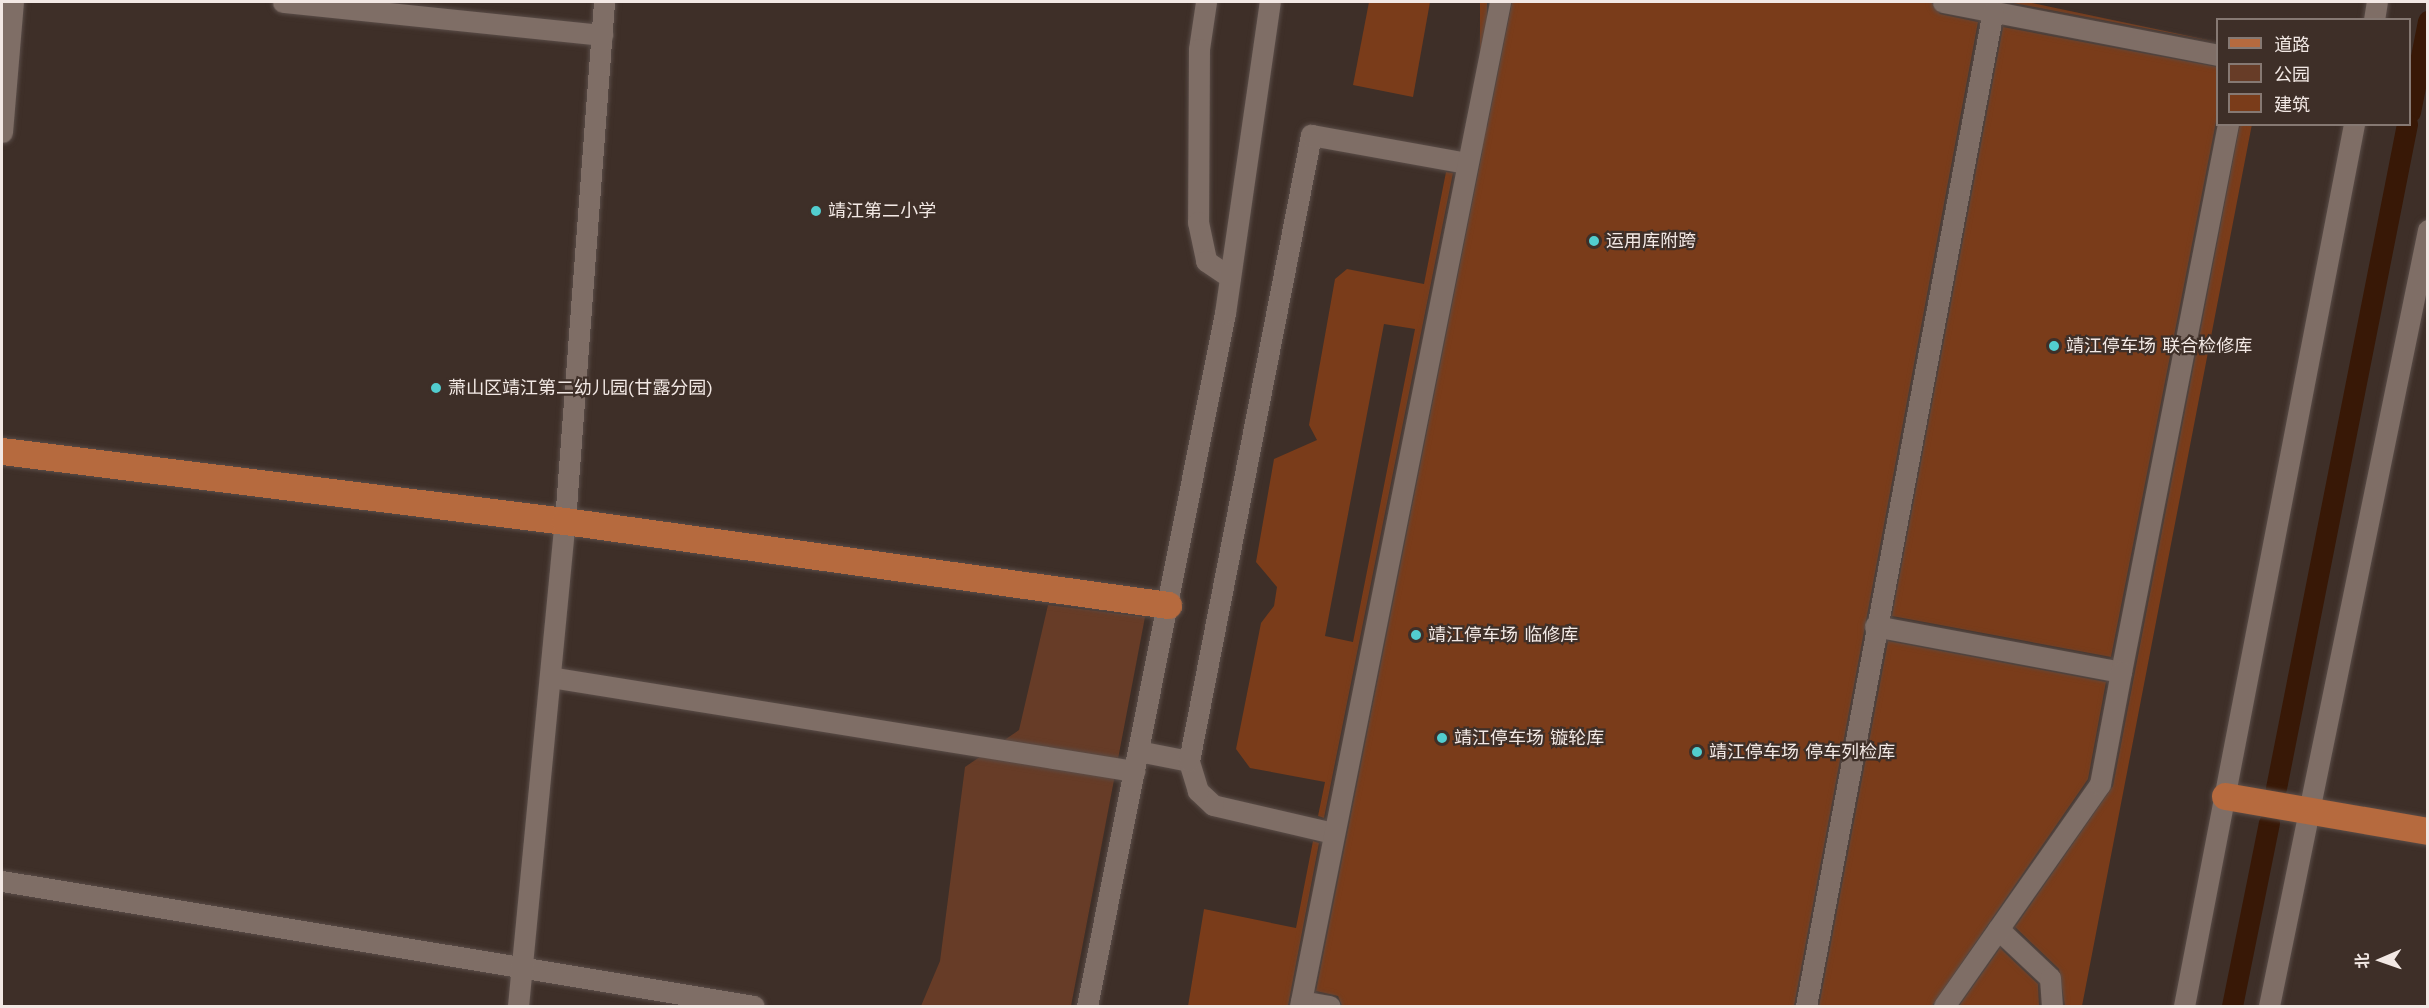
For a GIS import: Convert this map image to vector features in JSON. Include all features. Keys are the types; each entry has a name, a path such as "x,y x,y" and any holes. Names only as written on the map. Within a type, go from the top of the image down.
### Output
{"main road":[{"path":"2,451 565,521 1168,605"},
{"path":"2225,796 2427,831"}],"street":[{"path":"2,132 13,2"},
{"path":"283,2 602,35"},
{"path":"518,1006 565,521 604,2"},
{"path":"1206,2 1199,49 1198,222 1206,261 1230,277"},
{"path":"1087,1006 1168,605 1230,277 1270,2"},
{"path":"1330,1006 1301,1004 1333,833 1500,2"},
{"path":"1943,2 2216,55"},
{"path":"2374,18 2377,2"},
{"path":"1806,1006 1875,626 1993,11"},
{"path":"1944,1006 2100,784 2228,126"},
{"path":"2184,1006 2354,126"},
{"path":"1333,833 1214,805 1198,791 1189,761 1311,135 1467,163"},
{"path":"2269,1006 2427,230"},
{"path":"1875,626 2121,672"},
{"path":"550,677 1136,761 1189,761"},
{"path":"2,881 754,1006"},
{"path":"1998,929 2050,978 2052,1006"}],"green space":[{"path":"1048,605 1145,617 1071,1006 921,1006 940,961 965,767 1019,730"}],"building":[{"path":"1369,2 1430,2 1413,97 1353,85"},
{"path":"1480,2 1487,2 1487,150 1480,150"},
{"path":"1512,2 1931,2 1940,14 1978,22 1794,1006 1342,1006 1338,996 1316,991"},
{"path":"2008,2 2027,2 2216,42"},
{"name":"靖江停车场 联合检修库","path":"2003,27 2216,67 2216,122 2111,657 1892,616"},
{"path":"2240,126 2252,126 2082,1006 2065,1006 2059,969 2015,927 2113,786"},
{"path":"1446,172 1453,173 1324,818 1318,816 1325,782 1250,768 1236,749 1261,623 1274,606 1277,587 1256,562 1274,459 1317,440 1309,425 1335,279 1347,269 1424,284","holes":["1384,324 1415,329 1353,642 1325,636"]},
{"path":"1888,641 2106,682 2088,779 1932,1006 1819,1006"},
{"path":"1313,841 1319,843 1288,1006 1188,1006 1204,909 1296,928"},
{"path":"2000,948 2038,984 2039,1006 1959,1006"}],"waterway":[{"path":"2411,107 2428,21"},
{"path":"2276,788 2407,126"},
{"path":"2232,1006 2269,823"}],"place":[{"name":"靖江第二小学","path":"816,211"},
{"name":"运用库附跨","path":"1594,241"},
{"name":"靖江停车场 联合检修库","path":"2054,346"},
{"name":"萧山区靖江第二幼儿园(甘露分园)","path":"436,388"},
{"name":"靖江停车场 临修库","path":"1416,635"},
{"name":"靖江停车场 镟轮库","path":"1442,738"},
{"name":"靖江停车场 停车列检库","path":"1697,752"}]}
